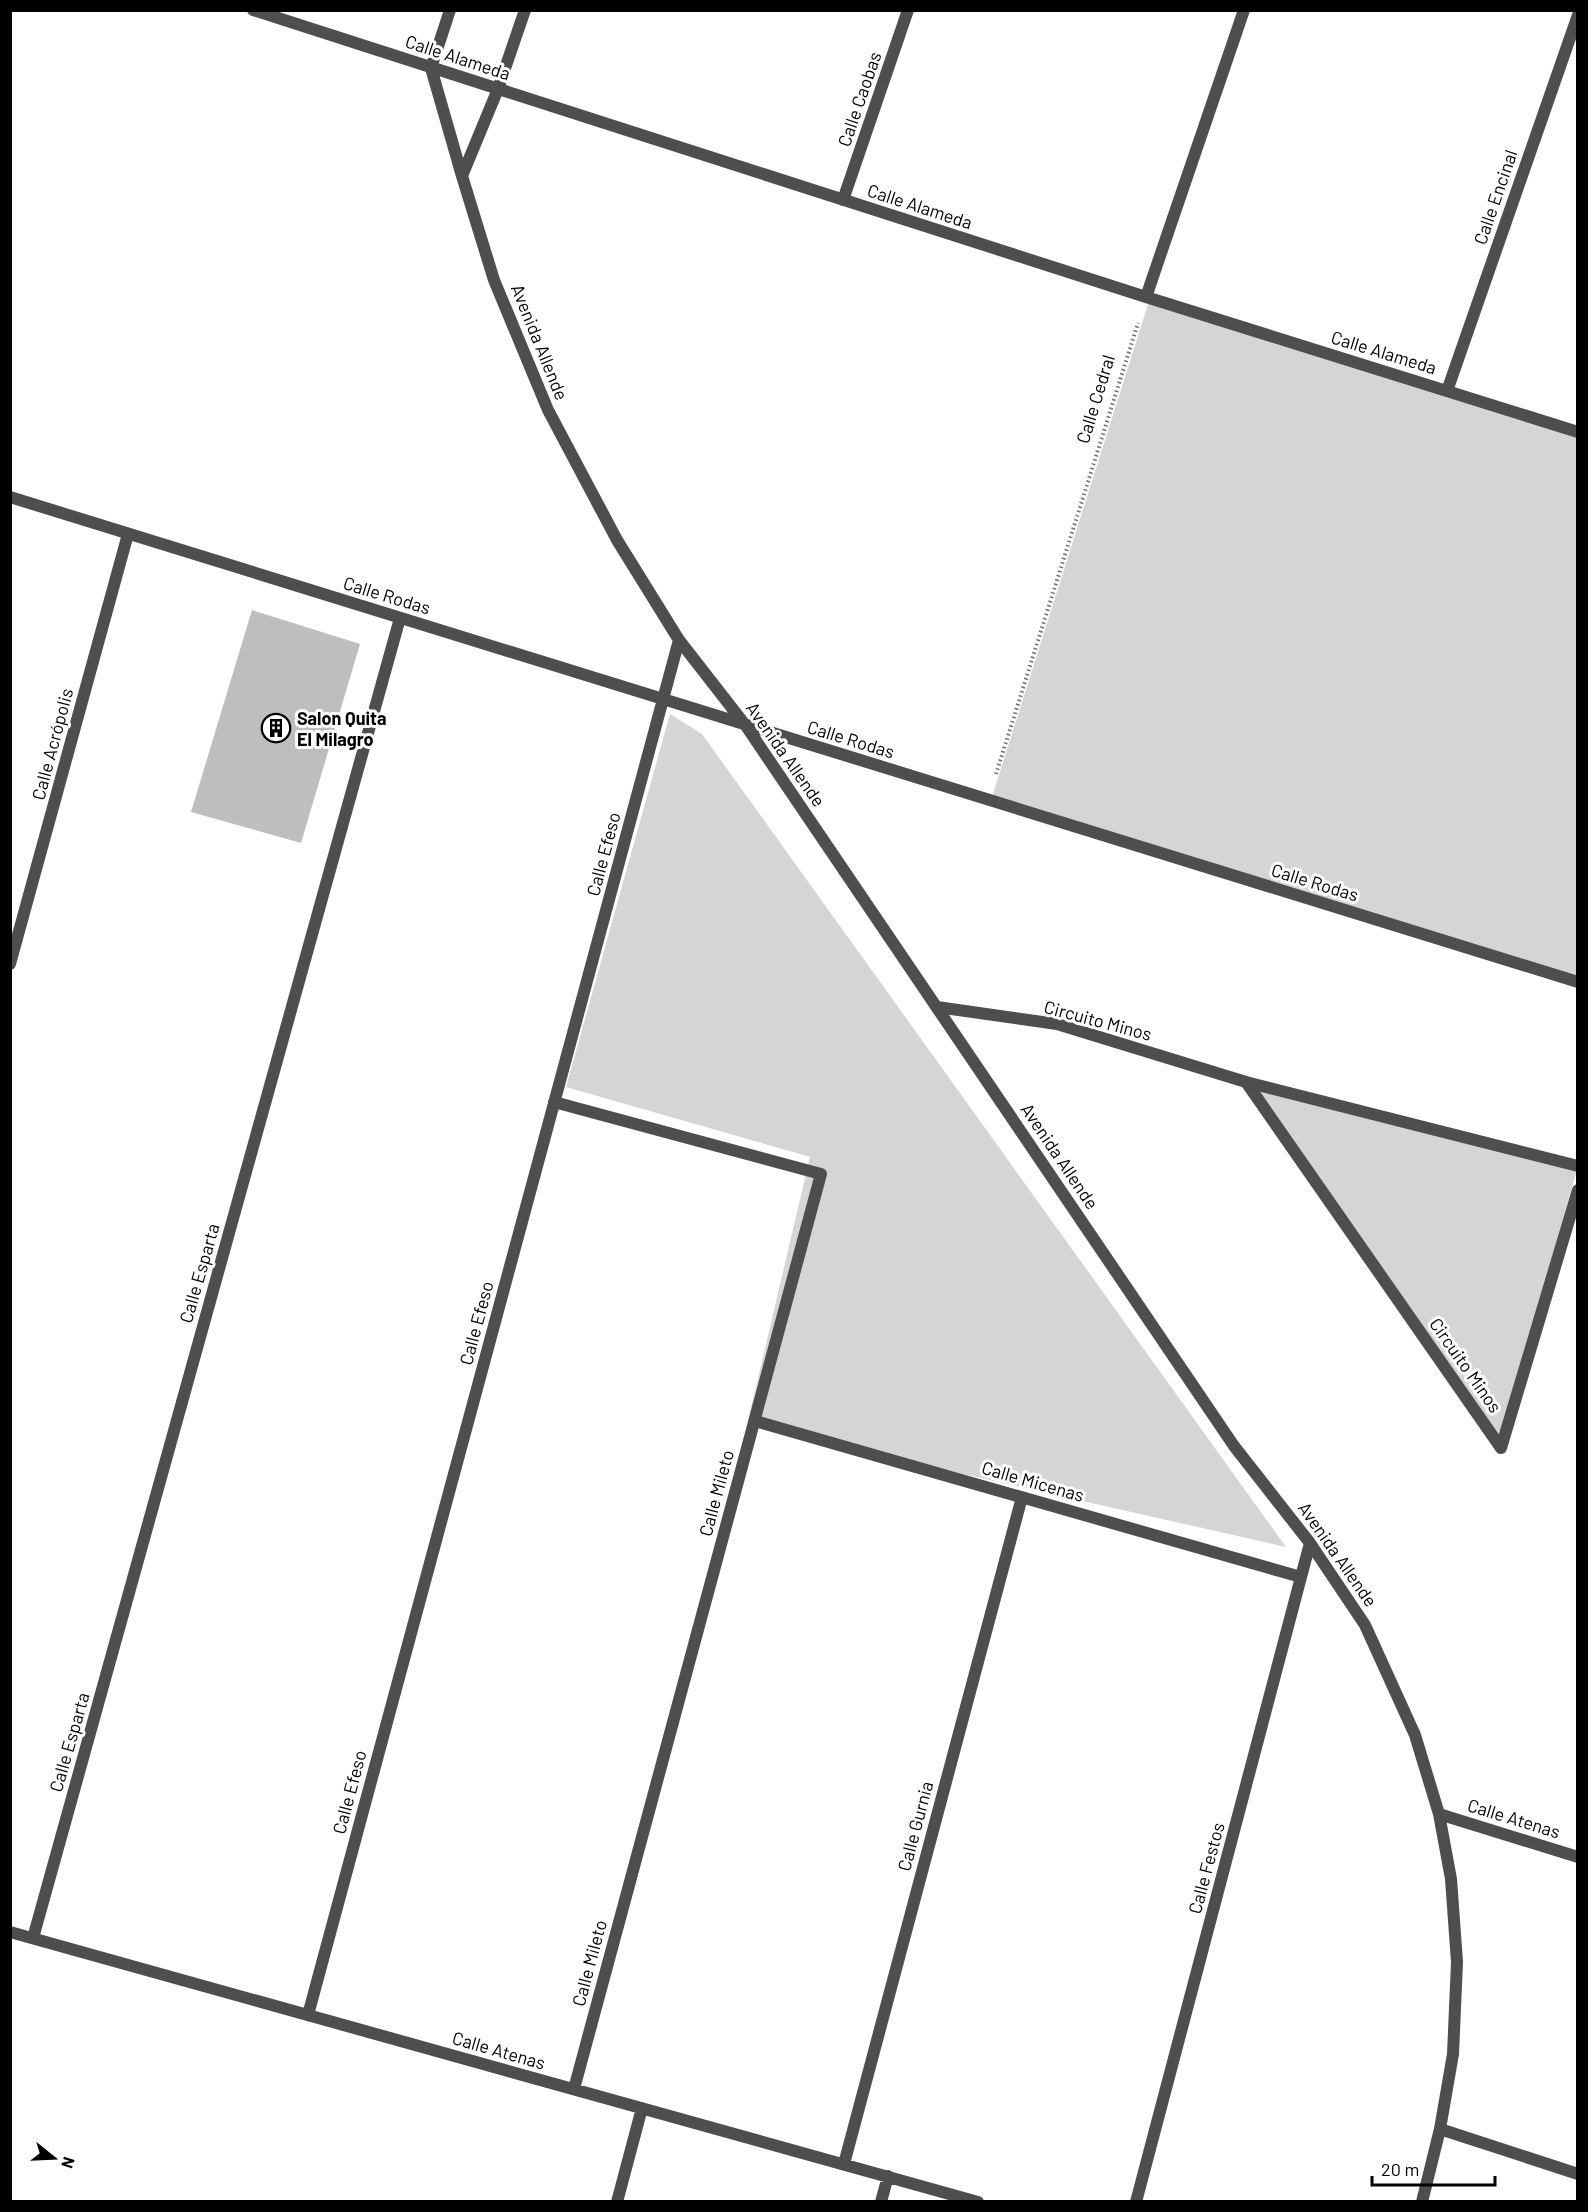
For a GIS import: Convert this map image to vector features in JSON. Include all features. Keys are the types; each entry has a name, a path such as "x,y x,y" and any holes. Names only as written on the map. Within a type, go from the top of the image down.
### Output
{"street":[{"name":"Calle Alameda","path":"253,10 1146,297 1578,432"},
{"path":"431,68 450,10"},
{"path":"462,176 498,89 525,10"},
{"name":"Calle Caobas","path":"843,200 908,10"},
{"path":"1146,297 1244,10"},
{"name":"Calle Encinal","path":"1447,391 1578,15"},
{"name":"Avenida Allende","path":"431,68 494,280 548,410 617,540 679,640 746,726 1234,1446 1310,1543 1365,1625 1416,1735 1439,1814 1451,1879 1457,1962 1453,2054 1440,2129 1422,2202"},
{"name":"Calle Rodas","path":"10,497 1578,982"},
{"name":"Calle Acrópolis","path":"10,964 128,534"},
{"name":"Calle Esparta","path":"33,1938 400,618"},
{"name":"Calle Efeso","path":"308,2015 679,640"},
{"name":"Circuito Minos","path":"937,1007 1057,1024 1246,1082 1578,1166"},
{"name":"Circuito Minos","path":"1246,1082 1501,1448 1578,1190"},
{"name":"Calle Mileto","path":"554,1102 821,1174 574,2089"},
{"name":"Calle Micenas","path":"754,1421 1301,1577"},
{"name":"Calle Gurnia","path":"844,2164 1022,1497"},
{"name":"Calle Festos","path":"1136,2202 1310,1543"},
{"name":"Calle Atenas","path":"1439,1814 1578,1857"},
{"name":"Calle Atenas","path":"10,1932 978,2202"},
{"path":"617,2202 642,2108"},
{"path":"1440,2129 1578,2174"},
{"path":"881,2202 888,2176"}],"path":[{"name":"Calle Cedral","path":"988,800 1146,297"}],"shaded area":[{"path":"1149,301 1577,435 1577,976 992,797"},
{"path":"670,714 702,734 1286,1547 747,1425 810,1157 566,1087"},
{"path":"1254,1088 1577,1170 1500,1438"}],"building":[{"name":"Salon Quita El Milagro","path":"252,610 360,644 301,843 191,812"}],"place":[{"name":"Salon Quita El Milagro","path":"276,728"}]}
